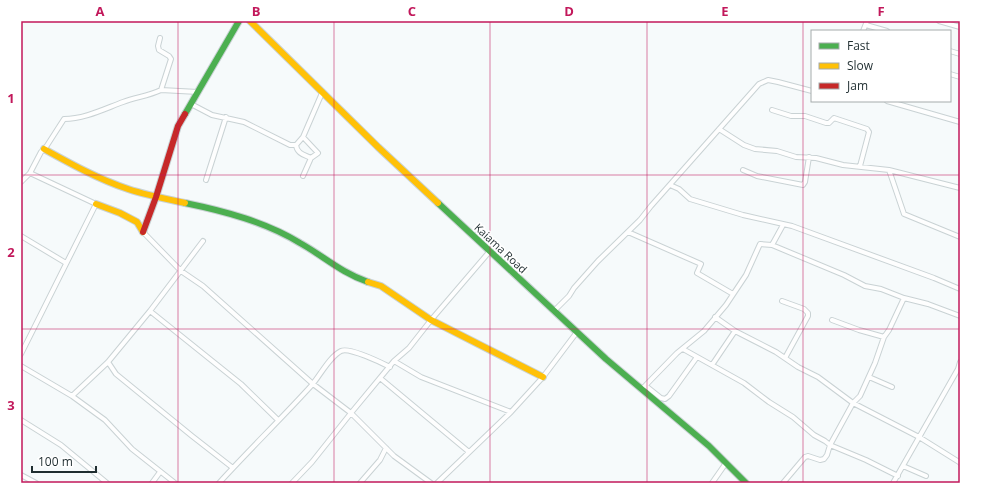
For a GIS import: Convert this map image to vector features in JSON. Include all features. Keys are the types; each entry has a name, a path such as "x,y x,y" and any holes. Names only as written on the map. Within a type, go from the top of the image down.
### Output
{"main road":[{"path":"143,232 156,197 178,126 239,21"},
{"name":"Kaiama Road","path":"250,21 378,147 606,359 644,388 709,446 746,483"},
{"path":"44,149 82,170 128,189 242,217 299,242 339,269 352,276 381,286 431,320 543,378"},
{"path":"96,204 120,213 137,222 143,232"}],"street":[{"path":"939,21 960,27"},
{"path":"866,23 884,30"},
{"path":"160,38 158,46 159,50 171,59 161,90"},
{"path":"555,310 570,296 574,288 598,261 640,220 759,84 768,80 811,91"},
{"path":"21,182 30,173 41,152 64,119 83,117 125,101 149,96 161,90 198,92"},
{"path":"312,158 300,153 296,149 296,145 302,136 322,93"},
{"path":"890,102 960,122"},
{"path":"191,104 212,115 244,122 290,145 296,145"},
{"path":"772,110 791,116 805,116 826,123 829,123 834,118 867,129 869,132 860,166"},
{"path":"206,180 226,117"},
{"path":"719,129 750,148 777,151 796,157 809,157 843,165 889,170 960,188"},
{"path":"302,136 317,151 317,155 312,158 303,176"},
{"path":"743,170 757,176 803,185 806,182 809,157"},
{"path":"889,170 904,214 960,237"},
{"path":"21,354 96,204 30,173"},
{"path":"670,185 679,189 690,199 783,225 792,226 960,289"},
{"path":"772,246 783,225"},
{"path":"143,232 181,271 203,286 313,384 351,413 399,460 432,483"},
{"path":"628,232 701,264 697,273 733,294"},
{"path":"21,236 66,263"},
{"path":"72,396 108,362 150,311 203,240"},
{"path":"697,357 669,396 665,399 644,388 683,348 704,331 746,275 760,244 772,246 844,275 865,286 881,289 960,316"},
{"path":"292,483 312,462 394,361 409,348 490,251"},
{"path":"782,483 803,459 808,456 820,460 824,459 853,403 860,396 884,337 889,330 904,298"},
{"path":"782,301 804,309 808,313 808,316 785,358"},
{"path":"150,311 241,384 278,420"},
{"path":"715,317 735,331 818,378 841,396 919,437 960,462"},
{"path":"832,320 884,337"},
{"path":"712,365 735,331"},
{"path":"437,483 511,412 543,378 577,332"},
{"path":"683,348 744,384 793,417 814,435 825,441 830,446 866,460 898,476"},
{"path":"219,483 313,384 330,362 341,352 344,351 376,360 390,367"},
{"path":"394,361 421,377 511,412"},
{"path":"108,362 116,374 233,468"},
{"path":"893,483 958,369 960,362"},
{"path":"21,366 72,396 105,420 132,449 175,483"},
{"path":"869,377 892,387"},
{"path":"380,378 469,452"},
{"path":"21,420 61,444 107,483"},
{"path":"361,483 380,460 386,448"},
{"path":"712,483 726,463"},
{"path":"903,466 926,476"},
{"path":"152,483 160,472"},
{"path":"21,475 36,483"}],"traffic: fast":[{"path":"185,114 239,21"},
{"path":"185,203 244,218 273,229 309,248 349,274 368,282"},
{"path":"438,203 606,359 709,446 746,483"}],"traffic: slow":[{"path":"250,21 378,147 438,203"},
{"path":"44,149 106,181 156,197 185,203"},
{"path":"96,204 120,213 137,222 143,232"},
{"path":"368,282 381,286 431,320 543,377"}],"traffic: jam":[{"path":"143,232 156,197 178,126 185,114"}]}
